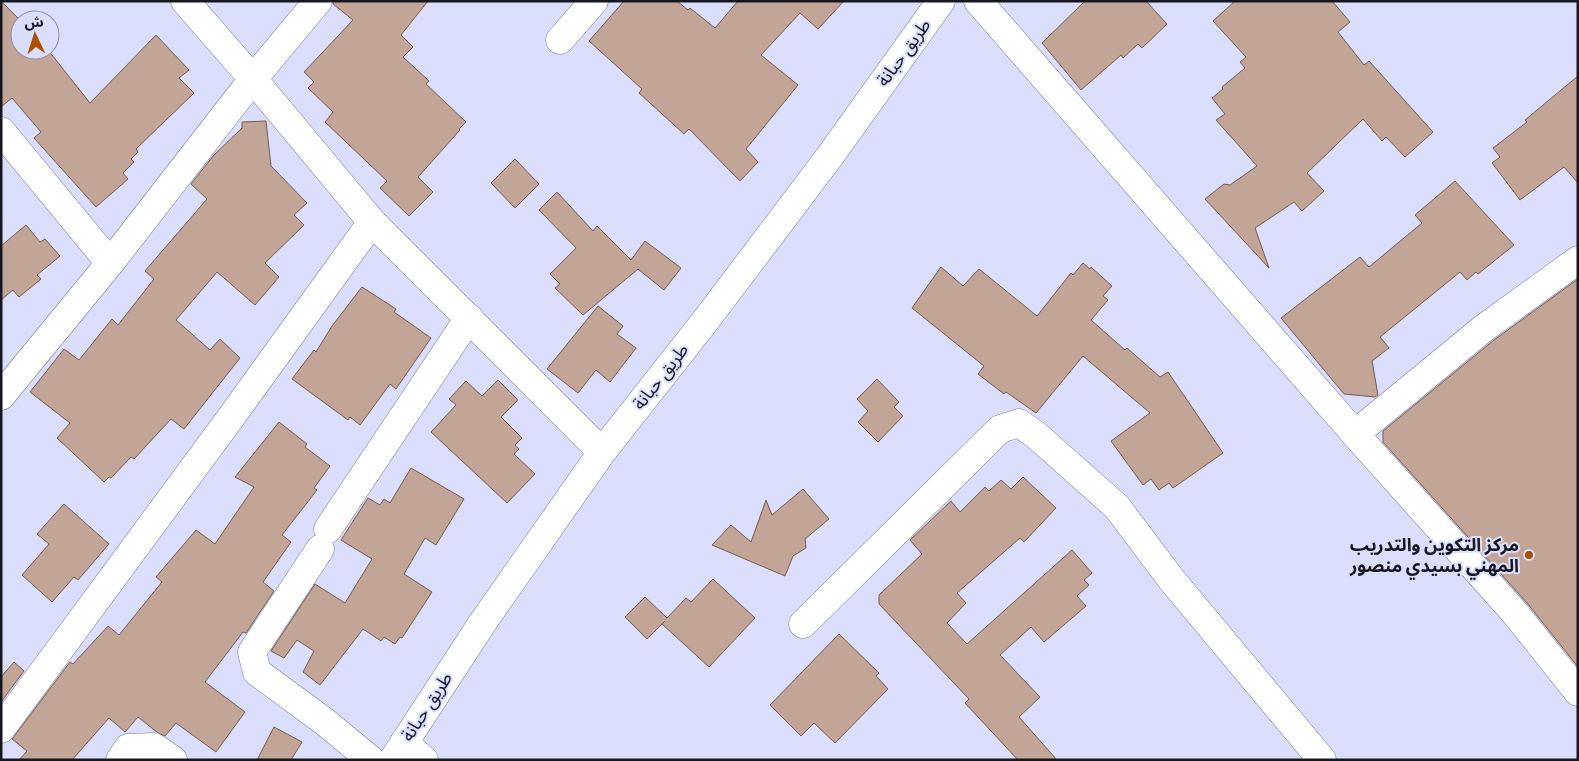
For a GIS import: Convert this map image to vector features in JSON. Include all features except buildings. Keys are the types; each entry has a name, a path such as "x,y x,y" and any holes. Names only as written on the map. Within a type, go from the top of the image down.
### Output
{"street":[{"path":"185,1 253,79 372,222 602,452"},
{"path":"1,396 110,263 253,79 318,1"},
{"path":"560,40 594,1"},
{"name":"طريق حبانة","path":"407,754 483,622 602,452 706,320 830,156 941,1"},
{"path":"978,1 1355,434 1515,613 1578,692"},
{"path":"1,131 110,263"},
{"path":"1,729 229,420 372,222"},
{"path":"1355,434 1484,328 1578,260"},
{"path":"371,760 325,722 256,672 252,652 468,318"},
{"path":"803,624 1000,429 1019,422 1036,434 1116,507 1171,579 1322,760"},
{"path":"120,760 128,748 154,747 173,760"}],"place":[{"name":"مركز التكوين والتدريب المهني بسيدي منصور","path":"1529,555"}]}
